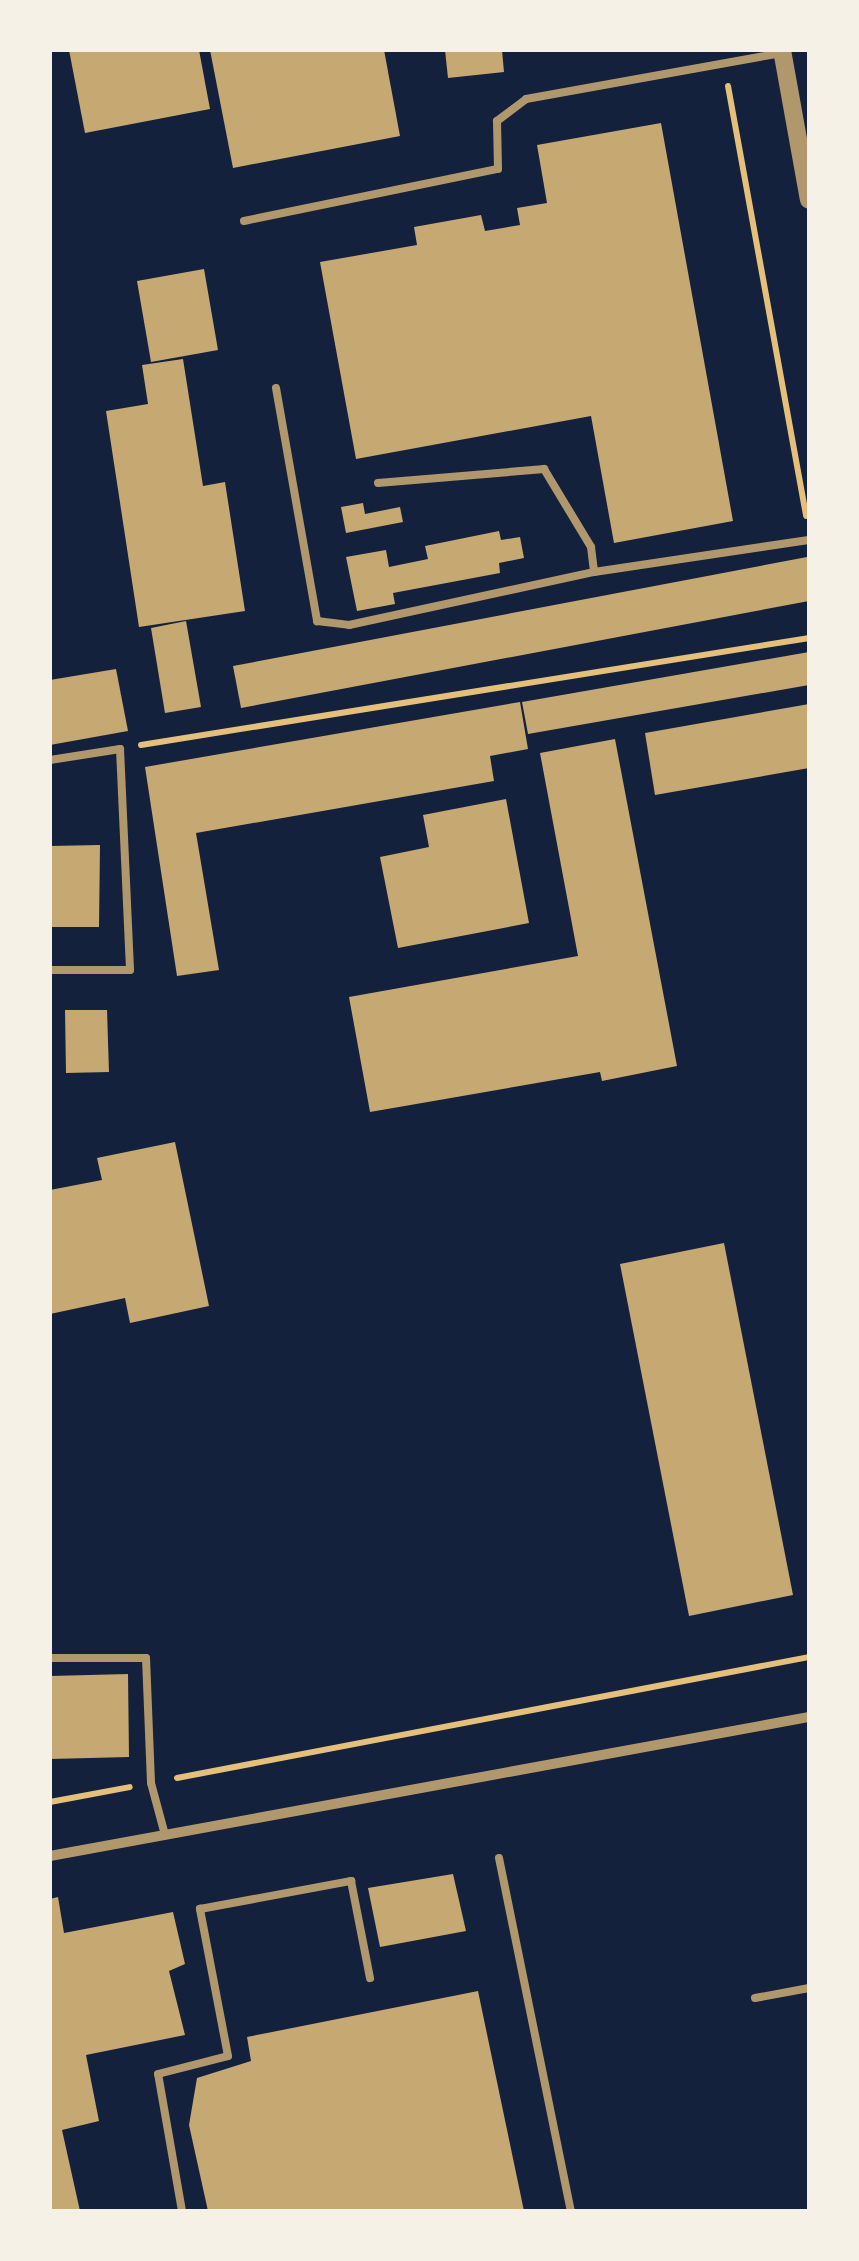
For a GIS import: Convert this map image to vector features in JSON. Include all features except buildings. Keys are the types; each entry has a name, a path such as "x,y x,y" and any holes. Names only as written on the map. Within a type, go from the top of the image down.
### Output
{"street":[{"path":"782,52 809,200"},
{"path":"50,1856 809,1716"}],"lane":[{"path":"244,221 498,168 497,121 526,99 782,52"},
{"path":"276,388 317,621 349,625 594,572 809,540"},
{"path":"378,484 544,469 591,547 594,572"},
{"path":"50,760 120,749 130,970 50,970"},
{"path":"50,1658 146,1658 151,1783 165,1835"},
{"path":"499,1858 570,2211"},
{"path":"182,2211 158,2074 228,2056 200,1909 351,1881 370,1978"},
{"path":"756,1998 809,1988"}],"path":[{"path":"724,64 809,532"},
{"path":"120,749 809,638"},
{"path":"50,1802 809,1658"}]}
